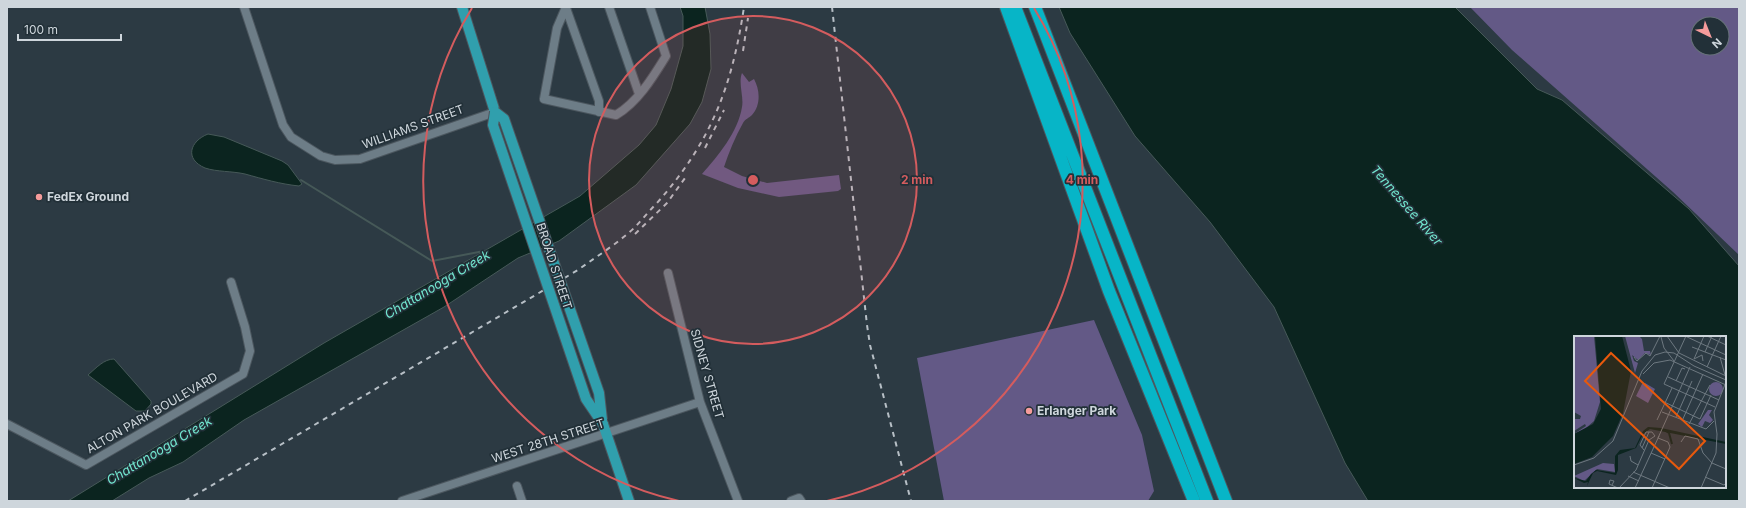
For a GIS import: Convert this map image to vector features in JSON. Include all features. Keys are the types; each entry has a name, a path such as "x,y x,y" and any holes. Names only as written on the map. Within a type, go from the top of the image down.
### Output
{"highway":[{"path":"1006,7 1107,284 1194,501"},
{"path":"1015,7 1207,501"},
{"path":"1035,7 1226,501"}],"main road":[{"name":"BROAD STREET","path":"462,7 495,112 504,119 599,393 603,424 629,501"}],"street":[{"name":"WILLIAMS STREET","path":"244,7 284,125 291,137 321,156 335,160 360,159 495,112"},
{"path":"566,7 557,28 544,99 616,115 628,108 666,56 650,7"},
{"path":"566,7 599,101 599,112"},
{"path":"609,7 639,94"},
{"name":"SIDNEY STREET","path":"668,273 700,402 738,501"},
{"name":"ALTON PARK BOULEVARD","path":"7,424 86,465 243,374 250,351 245,327 231,282"},
{"name":"WEST 28TH STREET","path":"402,501 413,499 700,402"},
{"path":"517,486 522,501"},
{"path":"791,501 799,498 801,501"}],"shaded area":[{"path":"1470,7 1739,7 1739,255 1673,192 1512,50"},
{"path":"742,73 749,82 754,79 759,97 755,111 740,128 724,167 742,176 767,183 839,175 841,189 838,191 779,197 738,188 702,174 721,151 732,134 740,116 742,107"},
{"name":"Erlanger Park","path":"1094,320 1142,435 1154,491 1148,501 944,501 917,358"}],"water":[{"name":"Chattanooga Creek","path":"680,7 705,7 710,34 711,69 702,102 690,124 636,185 559,241 518,258 444,307 244,420 183,462 149,478 112,501 68,501 324,343 580,196 639,145 656,125 671,89 683,46 683,16"},
{"name":"Tennessee River","path":"1059,7 1455,7 1537,89 1562,100 1689,209 1739,266 1739,501 1368,501 1345,463 1274,307 1210,222 1135,136 1070,33"},
{"path":"208,134 224,137 282,161 288,165 302,184 299,186 285,184 235,172 205,168 194,160 192,150 197,141"},
{"path":"114,359 151,401 151,404 145,411 136,411 88,375 103,362"}],"waterway":[{"name":"Chattanooga Creek","path":"301,180 432,261 485,252"}],"railway":[{"path":"185,501 578,270 627,234 657,203 676,180 692,158 705,135 716,112 733,63 744,7"},
{"path":"832,7 870,345 911,501"},
{"path":"743,51 748,18"},
{"path":"705,148 724,110"},
{"path":"635,234 667,203 685,178"}],"place":[{"name":"FedEx Ground","path":"39,197"},
{"name":"Erlanger Park","path":"1029,411"}]}
